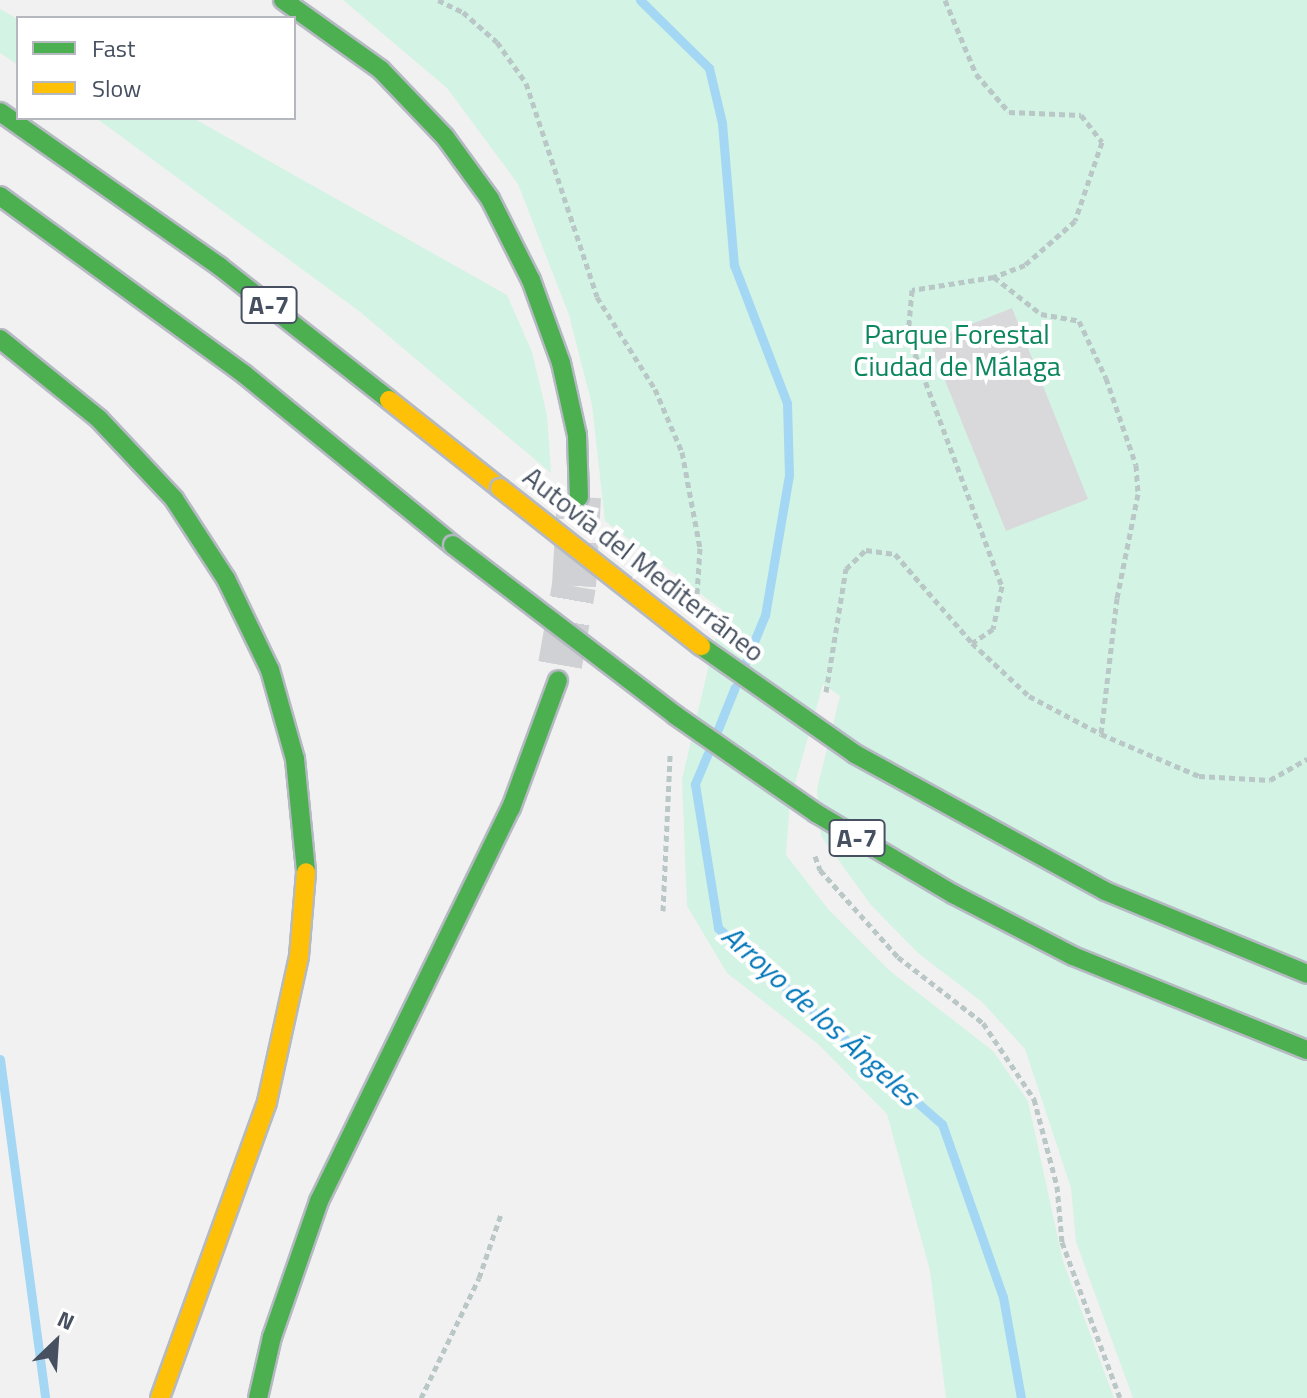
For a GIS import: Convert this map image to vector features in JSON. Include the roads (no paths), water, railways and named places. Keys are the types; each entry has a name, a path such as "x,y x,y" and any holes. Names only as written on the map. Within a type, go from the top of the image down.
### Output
{"highway":[{"path":"283,0 381,70 445,137 490,199 531,280 561,363 577,435 579,497"},
{"name":"Autovía del Mediterráneo","path":"0,112 219,266 727,667 855,754 1105,891 1307,974"},
{"name":"A-7","path":"0,196 244,374 453,545 675,715 816,813 953,894 1073,956 1197,1010 1307,1050"},
{"path":"0,339 99,419 174,499 226,579 270,670 295,759 306,866 299,956 286,1027 267,1102 160,1398"},
{"path":"258,1398 272,1337 319,1201 511,808 558,680"}],"waterway":[{"name":"Arroyo de los Ángeles","path":"640,0 709,68 722,123 734,265 787,403 789,475 765,615 744,666"},
{"name":"Arroyo de los Ángeles","path":"718,729 735,687"},
{"name":"Arroyo de los Ángeles","path":"708,753 695,784 718,928 942,1124 1003,1297 1021,1398"},
{"path":"0,1059 45,1398"}],"tunnel":[{"path":"560,665 574,586 579,497"}],"park label":[{"name":"Parque Forestal Ciudad de Málaga","path":"957,350"}]}
